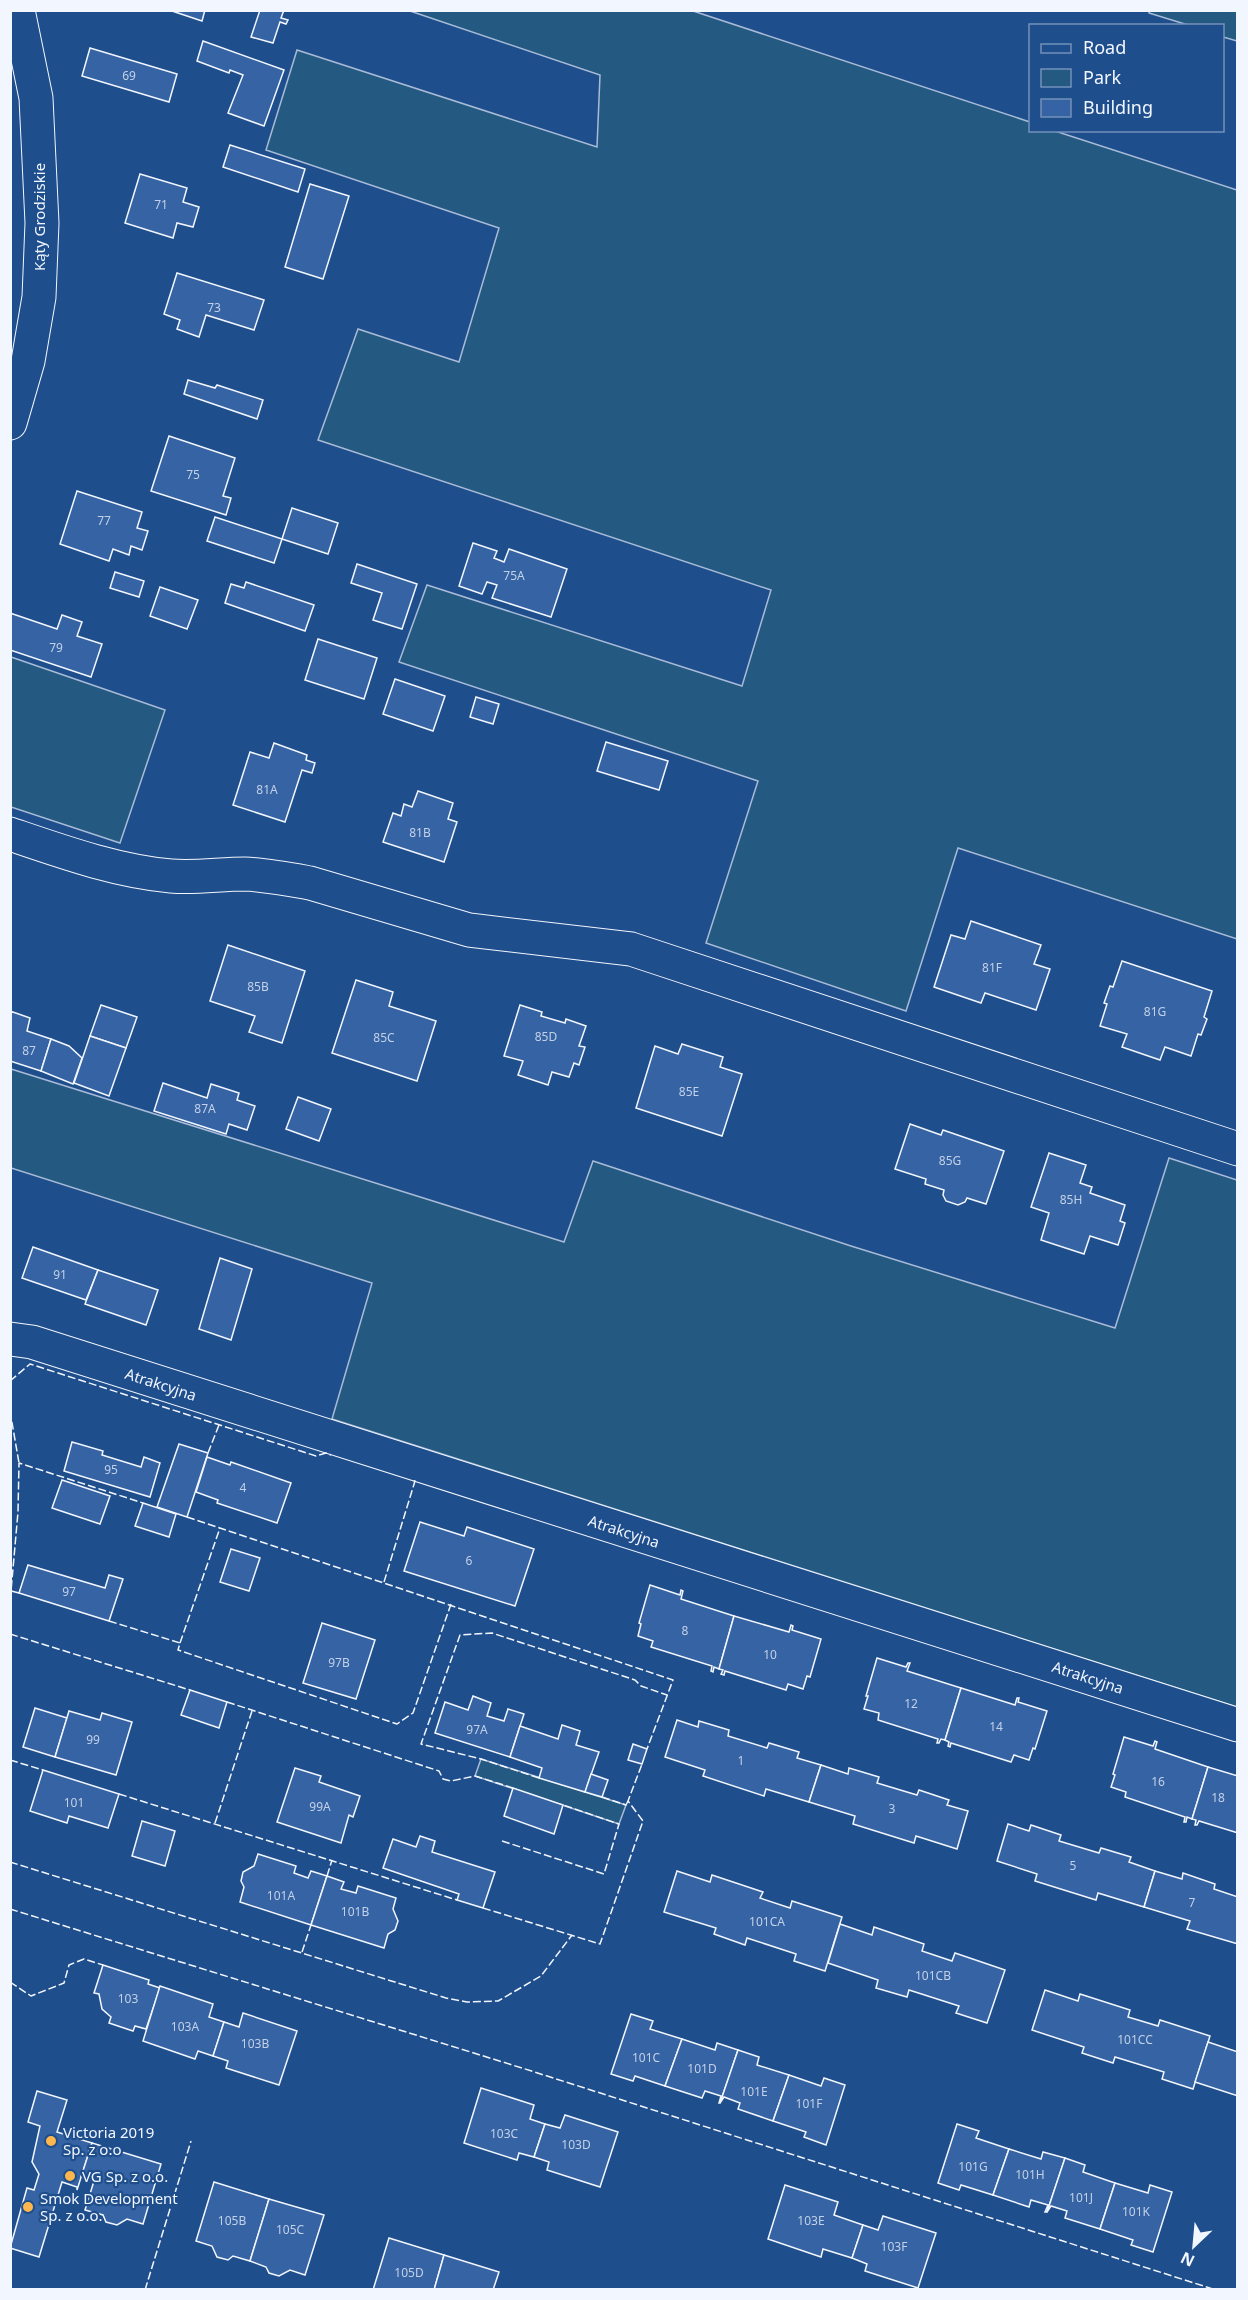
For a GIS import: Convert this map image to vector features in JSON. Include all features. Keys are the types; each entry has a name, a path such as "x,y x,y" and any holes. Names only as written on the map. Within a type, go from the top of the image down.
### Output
{"street":[{"name":"Kąty Grodziskie","path":"10,423 28,362 39,297 42,223 36,99 18,10"},
{"path":"10,834 97,863 132,870 172,876 247,874 282,878 310,883 469,930 631,949 1238,1149"},
{"name":"Atrakcyjna","path":"10,1339 32,1342 1238,1725"}],"green space":[{"path":"690,10 1029,122 1029,132 1058,132 1237,190 1237,939 958,848 906,1011 706,943 758,781 399,662 427,585 742,686 771,590 318,440 358,329 459,362 499,228 266,150 297,50 597,147 600,75 410,11"},
{"path":"1150,10 1237,11 1237,41 1224,37 1224,24 1185,24 1149,13"},
{"path":"11,657 165,710 120,843 11,807"},
{"path":"11,1069 564,1242 593,1161 851,1246 1115,1328 1169,1158 1237,1180 1237,1707 332,1419 372,1283 11,1168"},
{"path":"481,1759 626,1805 619,1824 475,1776"}],"building":[{"path":"169,10 205,10 202,21"},
{"path":"260,10 284,10 281,18 288,20 286,24 280,22 273,43 251,37"},
{"path":"203,41 284,70 264,126 228,113 243,75 230,70 229,73 197,61"},
{"path":"90,48 177,74 169,102 82,76"},
{"path":"230,145 305,169 298,192 223,167"},
{"path":"140,174 187,188 183,202 199,207 193,227 177,223 173,238 125,223"},
{"path":"310,184 349,196 323,279 285,267"},
{"path":"177,273 264,300 254,330 206,315 199,337 177,329 180,320 164,314"},
{"path":"188,380 215,388 217,385 263,400 257,419 184,394"},
{"path":"169,436 235,458 223,496 231,498 226,515 151,491"},
{"path":"77,491 142,512 137,528 148,531 142,550 131,546 129,555 113,549 109,561 60,544"},
{"path":"292,508 338,523 328,554 282,539"},
{"path":"215,517 282,539 274,563 207,541"},
{"path":"473,543 497,551 494,558 504,562 509,549 567,569 551,617 492,598 497,585 487,582 482,594 459,586"},
{"path":"357,564 417,584 402,629 373,620 382,593 351,583"},
{"path":"115,572 144,581 139,597 110,588"},
{"path":"246,582 314,605 305,631 225,603 231,584 244,588"},
{"path":"160,587 198,600 187,629 150,616"},
{"path":"10,613 57,629 62,615 82,622 77,636 102,644 91,677 10,650"},
{"path":"318,639 377,658 364,699 305,680"},
{"path":"395,679 445,696 433,731 383,714"},
{"path":"476,697 499,704 493,724 470,717"},
{"path":"606,742 668,761 659,790 597,771"},
{"path":"274,743 307,755 306,760 315,763 312,773 302,770 285,822 233,805 250,752 269,758"},
{"path":"418,791 453,803 448,819 457,822 444,862 383,842 393,813 401,816 404,804 412,807"},
{"path":"971,921 1041,945 1034,964 1050,969 1036,1010 985,993 981,1003 934,987 951,935 965,939"},
{"path":"228,945 305,971 282,1043 249,1032 255,1016 210,1001"},
{"path":"1122,961 1212,991 1204,1017 1207,1019 1201,1035 1198,1034 1191,1056 1165,1047 1160,1060 1122,1047 1127,1034 1100,1026 1107,1004 1104,1003 1110,986 1113,987"},
{"path":"356,980 393,992 389,1006 436,1021 417,1081 332,1053"},
{"path":"101,1005 137,1017 126,1048 90,1036"},
{"path":"520,1005 542,1012 541,1016 565,1023 566,1019 586,1026 579,1046 585,1047 579,1065 574,1063 569,1077 552,1072 548,1085 518,1075 523,1061 504,1056"},
{"path":"10,1011 30,1018 27,1031 51,1039 41,1071 10,1061"},
{"path":"90,1036 126,1048 109,1096 74,1083"},
{"path":"51,1039 69,1046 82,1058 73,1084 41,1071"},
{"path":"682,1044 723,1057 720,1067 742,1074 722,1136 636,1108 655,1046 678,1054"},
{"path":"163,1083 207,1098 211,1084 239,1093 237,1100 255,1106 247,1130 229,1124 226,1134 154,1111"},
{"path":"298,1097 331,1109 319,1141 286,1129"},
{"path":"910,1124 941,1135 943,1130 1004,1151 986,1204 967,1198 965,1202 958,1205 946,1201 943,1195 944,1190 925,1184 926,1179 895,1169"},
{"path":"1049,1153 1086,1165 1080,1183 1092,1187 1090,1193 1125,1205 1120,1221 1125,1223 1118,1245 1090,1236 1084,1254 1041,1240 1049,1213 1031,1207"},
{"path":"33,1247 98,1270 86,1300 22,1278"},
{"path":"220,1258 252,1269 231,1340 199,1329"},
{"path":"98,1270 158,1290 146,1325 85,1304"},
{"path":"72,1442 103,1451 102,1455 141,1467 144,1457 160,1463 150,1497 64,1471"},
{"path":"179,1444 208,1453 187,1517 157,1507"},
{"path":"207,1457 230,1465 231,1462 291,1483 277,1523 217,1503 218,1500 196,1492"},
{"path":"62,1480 110,1496 100,1524 52,1508"},
{"path":"143,1503 176,1514 169,1537 135,1526"},
{"path":"420,1522 464,1536 467,1527 534,1549 515,1606 404,1571"},
{"path":"231,1549 260,1558 249,1591 220,1582"},
{"path":"28,1565 105,1588 109,1575 123,1579 109,1621 19,1593"},
{"path":"650,1585 680,1595 681,1590 683,1591 681,1599 734,1616 719,1669 714,1667 713,1672 711,1671 712,1666 651,1647 653,1641 638,1636 641,1624 639,1623"},
{"path":"734,1616 789,1632 791,1625 792,1630 821,1639 810,1677 807,1676 803,1689 788,1684 786,1690 725,1671 724,1675 721,1674 723,1670 719,1669"},
{"path":"322,1623 375,1640 356,1699 303,1683"},
{"path":"877,1658 906,1667 910,1663 907,1671 961,1688 945,1740 941,1739 937,1743 938,1739 878,1720 879,1713 864,1709"},
{"path":"961,1688 1015,1705 1019,1698 1018,1702 1047,1711 1035,1749 1033,1748 1029,1760 1014,1755 1011,1762 951,1743 950,1747 948,1746 949,1742 945,1740"},
{"path":"190,1690 227,1702 219,1728 181,1715"},
{"path":"473,1696 491,1703 487,1716 504,1721 508,1709 524,1714 510,1757 435,1733 445,1702 468,1710"},
{"path":"35,1708 67,1718 55,1757 23,1747"},
{"path":"69,1711 100,1720 102,1713 132,1722 116,1775 55,1757"},
{"path":"677,1720 698,1727 699,1721 729,1730 728,1736 767,1748 769,1743 799,1752 797,1758 821,1765 809,1802 766,1789 764,1796 703,1776 705,1770 665,1757"},
{"path":"562,1725 580,1731 576,1745 599,1752 585,1792 539,1778 542,1768 510,1757 520,1726 558,1739"},
{"path":"1124,1737 1153,1746 1155,1741 1157,1742 1155,1749 1208,1767 1192,1819 1187,1817 1184,1822 1185,1817 1125,1797 1126,1792 1111,1787"},
{"path":"633,1744 647,1749 642,1764 628,1760"},
{"path":"821,1765 848,1774 849,1768 879,1777 877,1783 917,1795 919,1790 949,1800 947,1805 968,1811 957,1849 916,1836 914,1843 853,1824 855,1816 809,1802"},
{"path":"1208,1767 1238,1776 1238,1833 1199,1821 1195,1825 1196,1820 1192,1819"},
{"path":"295,1768 321,1776 319,1782 360,1796 353,1817 349,1815 341,1843 277,1822"},
{"path":"43,1770 119,1794 108,1828 69,1816 67,1823 30,1811"},
{"path":"591,1774 608,1780 602,1797 585,1792"},
{"path":"513,1788 563,1805 554,1834 504,1816"},
{"path":"142,1821 175,1831 165,1866 132,1856"},
{"path":"1008,1824 1029,1831 1031,1825 1061,1835 1059,1841 1099,1853 1101,1848 1131,1857 1129,1862 1155,1871 1144,1907 1098,1893 1096,1900 1035,1881 1037,1874 997,1861"},
{"path":"420,1836 435,1841 432,1852 495,1872 483,1908 457,1900 459,1894 383,1868 393,1839 416,1847"},
{"path":"258,1854 296,1866 294,1873 308,1878 311,1871 327,1876 311,1925 240,1902 244,1887 241,1881 243,1872 254,1866"},
{"path":"677,1871 710,1882 712,1875 763,1892 760,1898 790,1908 792,1901 842,1917 825,1971 794,1961 796,1954 747,1938 745,1945 714,1934 716,1928 664,1912"},
{"path":"1155,1871 1182,1879 1183,1873 1215,1884 1214,1889 1238,1897 1238,1944 1187,1929 1190,1921 1144,1907"},
{"path":"327,1876 344,1882 341,1889 356,1893 358,1886 396,1898 393,1909 398,1921 395,1930 388,1934 384,1948 311,1925"},
{"path":"840,1924 872,1935 874,1927 924,1944 922,1951 952,1961 955,1953 1005,1970 987,2023 956,2013 959,2006 909,1990 907,1997 876,1988 878,1980 828,1963"},
{"path":"103,1965 149,1980 148,1984 160,1988 146,2029 135,2026 133,2031 109,2023 111,2017 102,2009 99,1994 94,1993"},
{"path":"160,1986 213,2004 209,2017 224,2022 213,2056 198,2051 195,2059 143,2041"},
{"path":"1045,1990 1078,2001 1080,1994 1130,2010 1128,2017 1158,2026 1160,2020 1210,2036 1193,2089 1162,2079 1164,2072 1115,2057 1113,2063 1082,2053 1084,2047 1032,2030"},
{"path":"243,2013 297,2031 279,2085 226,2068 228,2061 213,2056 224,2022 239,2027"},
{"path":"631,2014 653,2021 650,2029 682,2039 665,2086 635,2076 633,2081 611,2074"},
{"path":"682,2039 715,2050 717,2043 738,2050 720,2103 721,2096 705,2091 702,2098 665,2086"},
{"path":"1208,2042 1238,2052 1238,2096 1195,2082"},
{"path":"738,2050 759,2057 757,2065 789,2075 773,2121 738,2109 740,2103 724,2097 720,2103"},
{"path":"789,2075 821,2086 824,2078 845,2085 826,2145 804,2137 806,2132 773,2121"},
{"path":"481,2088 534,2105 530,2119 545,2124 534,2157 519,2153 517,2160 464,2143"},
{"path":"37,2091 67,2100 57,2132 92,2143 77,2190 77,2187 62,2182 39,2257 10,2248 27,2188 34,2190 39,2174 32,2162 40,2126 28,2122"},
{"path":"565,2115 618,2132 600,2187 547,2170 549,2162 534,2157 545,2124 560,2128"},
{"path":"957,2124 979,2131 976,2138 1009,2149 993,2195 961,2185 959,2190 938,2183"},
{"path":"92,2143 161,2164 143,2224 127,2219 117,2225 106,2222 103,2215 85,2210 94,2181 81,2177"},
{"path":"1009,2149 1041,2159 1043,2152 1065,2158 1047,2212 1045,2212 1048,2205 1031,2200 1029,2207 993,2195"},
{"path":"1065,2158 1085,2165 1083,2172 1115,2183 1100,2229 1065,2218 1067,2211 1051,2206 1047,2212"},
{"path":"214,2182 269,2199 250,2261 233,2256 228,2260 217,2257 212,2246 196,2241"},
{"path":"1115,2183 1148,2193 1150,2185 1172,2192 1153,2252 1131,2245 1133,2240 1100,2229"},
{"path":"785,2185 838,2202 834,2215 863,2225 852,2258 823,2249 821,2257 768,2239"},
{"path":"269,2199 324,2215 305,2275 290,2270 279,2276 269,2273 266,2267 250,2261"},
{"path":"883,2216 936,2233 918,2288 865,2271 867,2264 852,2258 863,2225 878,2230"},
{"path":"389,2238 444,2255 434,2290 373,2290"},
{"path":"444,2255 499,2272 493,2290 434,2290"}],"fence":[{"path":"10,1381 30,1364 316,1456 326,1453 331,1455"},
{"path":"10,1411 19,1463"},
{"path":"208,1453 219,1425"},
{"path":"19,1593 11,1591 18,1512 19,1463 143,1503"},
{"path":"384,1582 415,1481 411,1480"},
{"path":"187,1517 673,1680 647,1749"},
{"path":"180,1643 220,1528"},
{"path":"109,1621 180,1643 178,1650 397,1724 413,1713 451,1604"},
{"path":"539,1778 481,1759 421,1744 460,1635 492,1633 635,1680 641,1686 667,1695"},
{"path":"10,1634 190,1690"},
{"path":"227,1702 439,1771 443,1779 451,1781 475,1776 513,1788"},
{"path":"215,1823 252,1711"},
{"path":"10,1760 43,1770"},
{"path":"483,1908 600,1944 643,1821 628,1801 642,1764"},
{"path":"119,1794 457,1900"},
{"path":"602,1797 626,1805 628,1801"},
{"path":"502,1841 604,1874 619,1824 563,1805"},
{"path":"327,1876 332,1860"},
{"path":"10,1862 446,1998 467,2002 498,2001 541,1976 572,1935"},
{"path":"10,1909 522,2068 1216,2290"},
{"path":"302,1952 311,1925"},
{"path":"10,1982 31,1996 64,1983 69,1965 84,1959 103,1965"},
{"path":"145,2290 191,2141"}],"place":[{"name":"Victoria 2019 Sp. z o.o","path":"51,2141"},
{"name":"VG Sp. z o.o.","path":"70,2176"},
{"name":"Smok Development Sp. z o.o.","path":"28,2207"}]}
